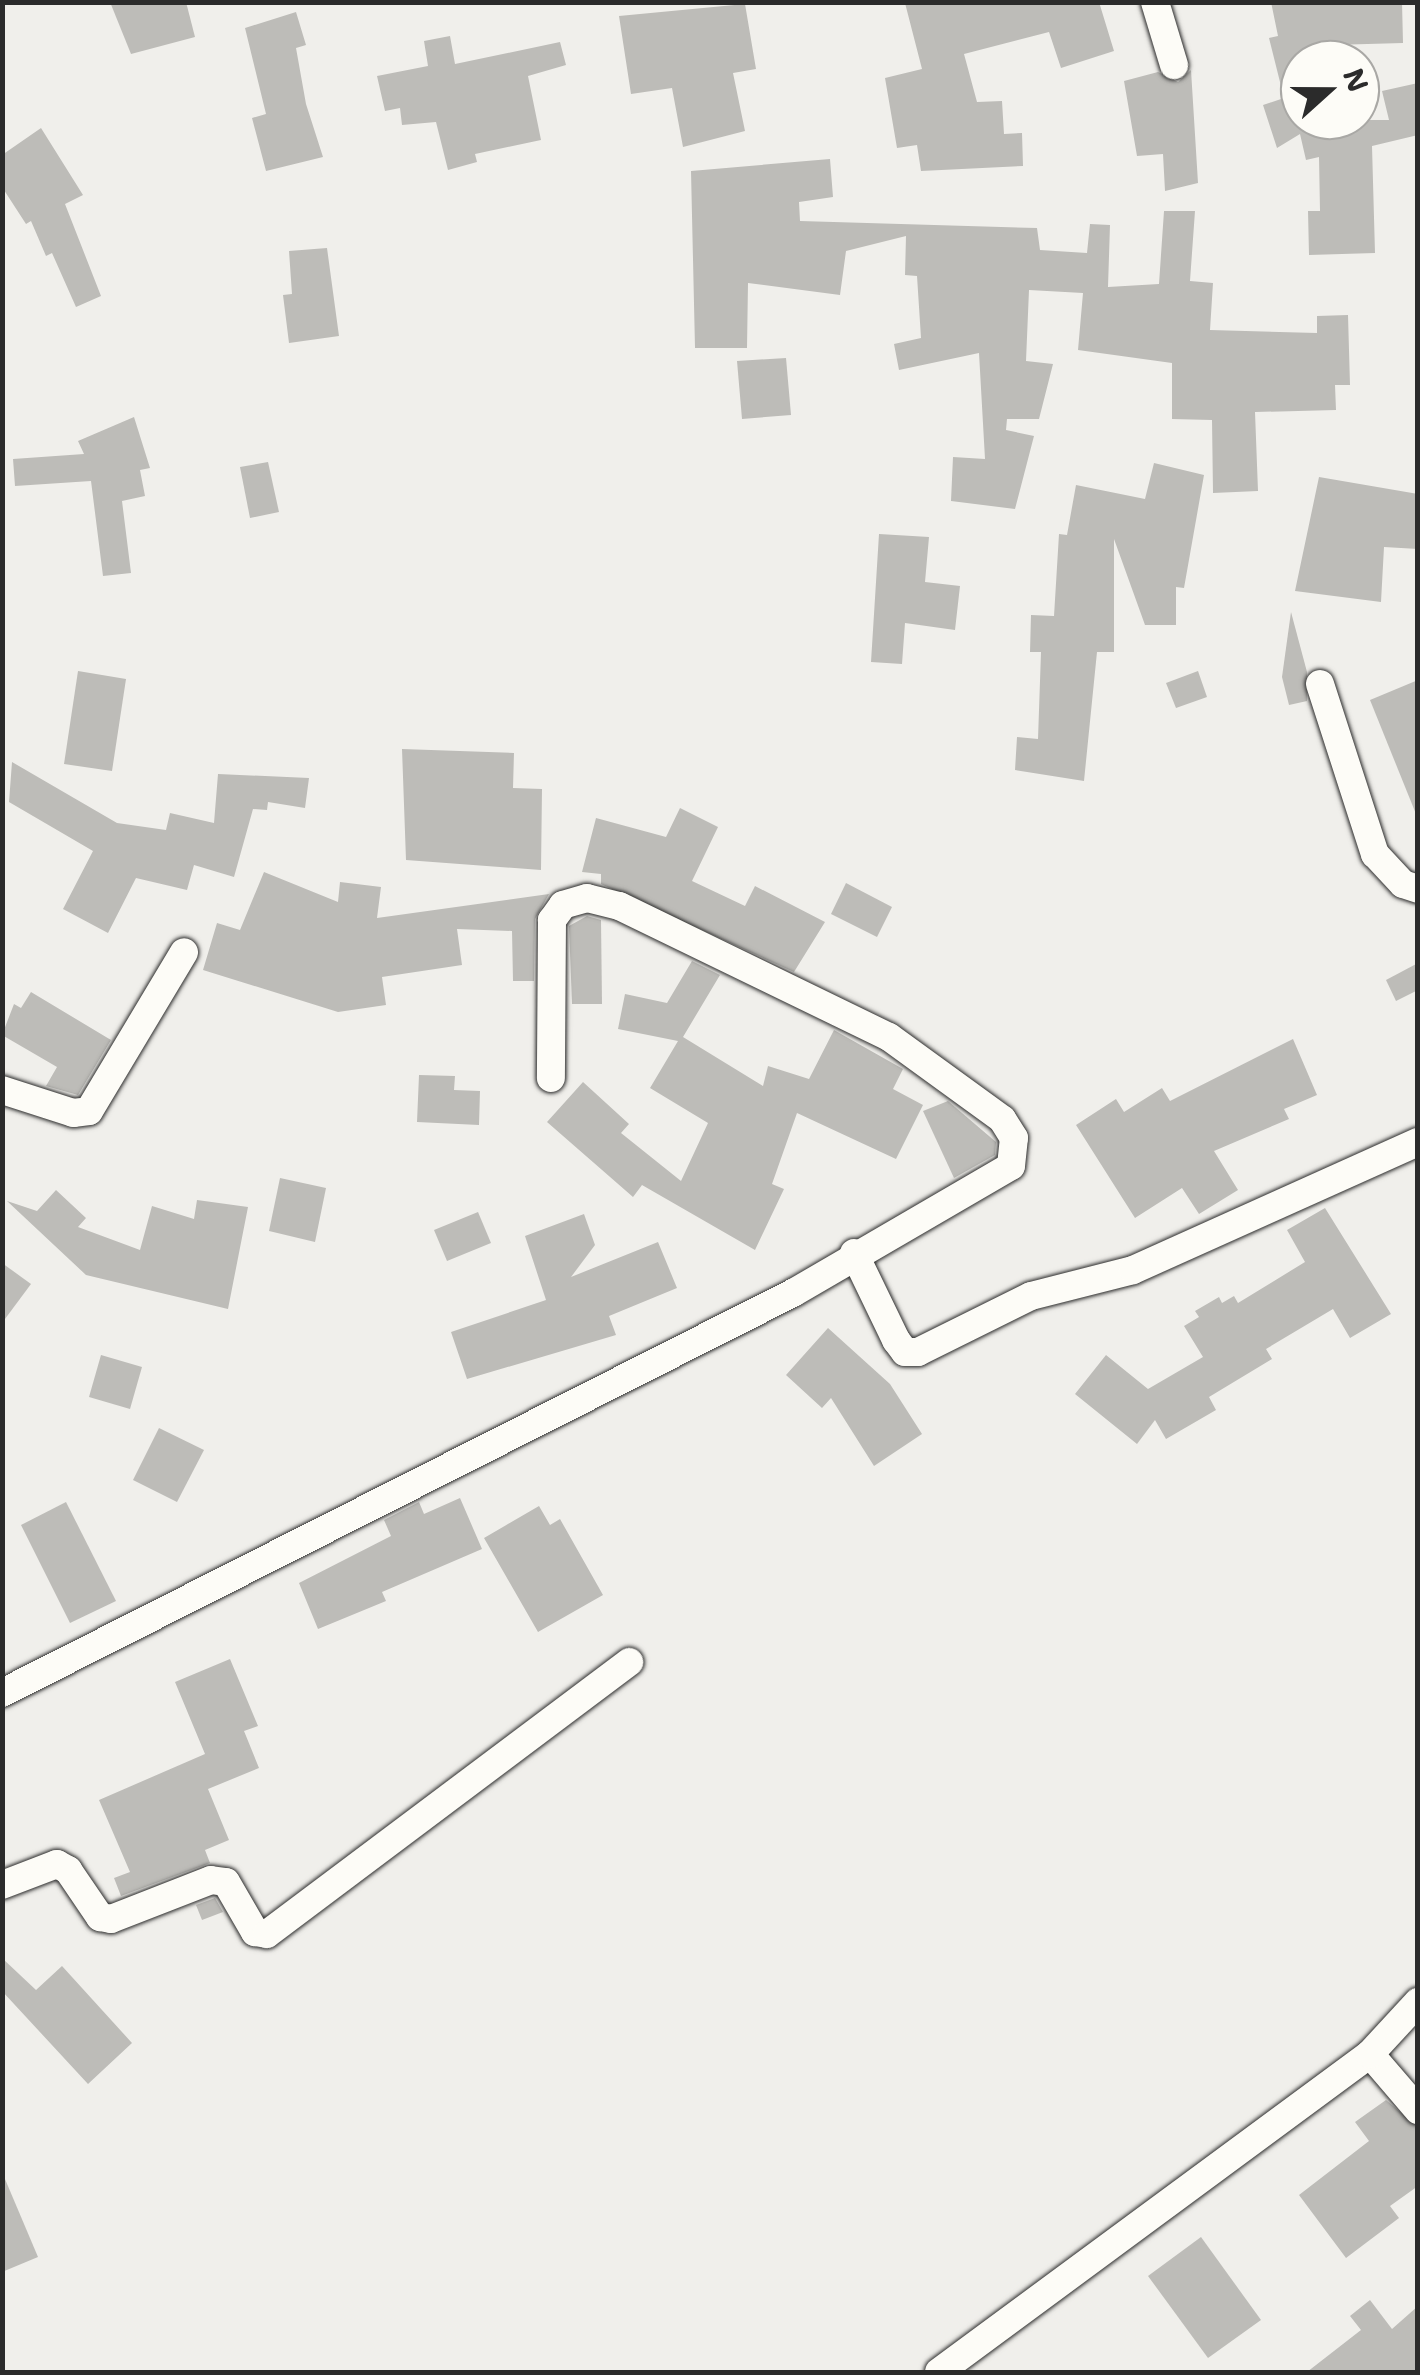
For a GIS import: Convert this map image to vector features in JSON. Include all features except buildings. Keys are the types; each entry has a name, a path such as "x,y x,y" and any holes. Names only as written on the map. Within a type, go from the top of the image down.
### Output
{"street":[{"path":"1155,2 1174,64"},
{"path":"1320,684 1375,854 1403,884 1418,889"},
{"path":"2,1693 793,1293 854,1253 1011,1166 1014,1138 1002,1119 889,1037 619,906 587,898 563,905 552,920 551,1078"},
{"path":"2,1090 73,1114 89,1111 184,952"},
{"path":"854,1253 896,1340 905,1352 918,1352 1031,1296 1133,1270 1418,1142"},
{"path":"2,1885 57,1864 68,1870 100,1917 110,1919 211,1880 226,1882 254,1932 267,1934 629,1662"},
{"path":"939,2372 1370,2054 1418,2002"},
{"path":"1370,2054 1418,2110"}]}
